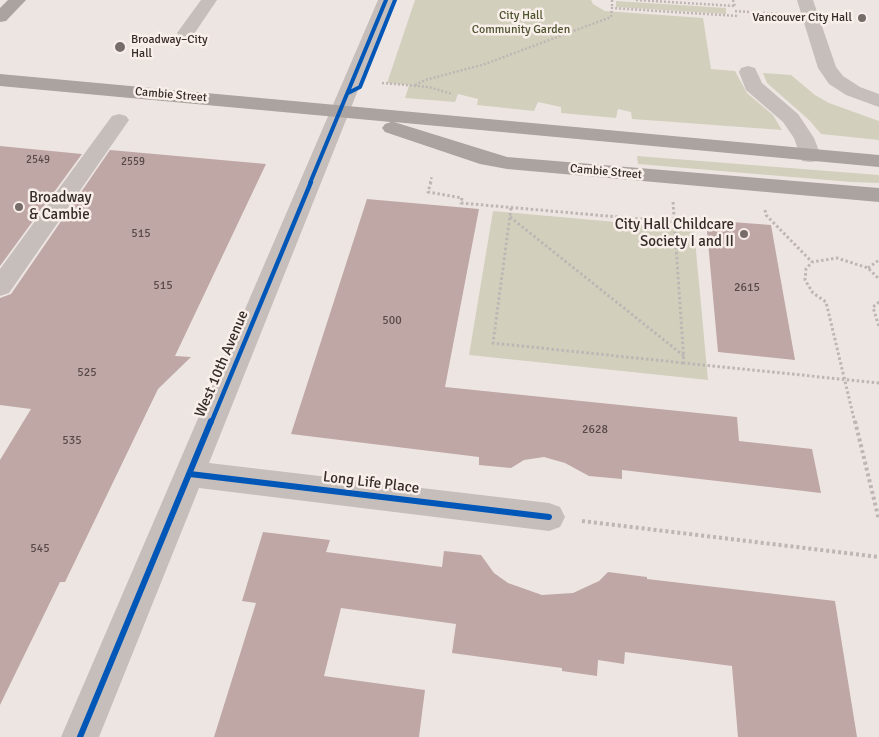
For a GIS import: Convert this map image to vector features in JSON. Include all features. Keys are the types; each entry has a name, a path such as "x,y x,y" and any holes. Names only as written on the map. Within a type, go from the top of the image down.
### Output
{"main road":[{"path":"0,17 18,0"},
{"name":"Cambie Street","path":"0,80 341,110 499,128 879,161"},
{"name":"Cambie Street","path":"341,110 488,160 594,171 879,195"}],"street":[{"path":"186,33 209,0"},
{"name":"West 10th Avenue","path":"80,737 386,0"},
{"path":"805,0 827,68 836,80 853,91 879,101"},
{"path":"748,72 753,86 791,118 804,138 810,156"},
{"path":"0,287 119,120"},
{"name":"Long Life Place","path":"190,474 550,517"}],"path":[{"path":"379,83 415,85 424,80 484,64 611,17 612,0"},
{"path":"636,0 734,6"},
{"path":"612,8 737,18 733,0"},
{"path":"735,11 779,14"},
{"path":"432,176 428,192 462,198 461,203 674,222"},
{"path":"673,197 684,363"},
{"path":"763,205 766,215 812,262"},
{"path":"511,208 493,344 879,383"},
{"path":"510,217 684,356"},
{"path":"879,279 868,268 837,258 812,262 806,269 805,280 813,293 826,302 879,520"},
{"path":"868,268 879,260"},
{"path":"879,302 873,307 879,327"},
{"path":"550,517 879,557"}],"green space":[{"name":"City Hall Community Garden","path":"415,0 591,0 593,4 605,11 703,18 711,69 735,71 747,93 773,115 782,130 632,119 631,112 618,109 616,118 561,113 561,107 538,102 534,111 477,105 478,99 458,94 455,102 405,98 409,85 387,83"},
{"path":"616,1 726,8 726,14 616,7"},
{"path":"763,73 791,75 815,95 829,103 879,121 879,140 821,134 809,120 767,83"},
{"path":"637,156 879,175 879,183 638,164"},
{"path":"493,211 694,229 708,380 469,355"}],"building":[{"name":"Broadway & Cambie","path":"0,146 82,154 0,266"},
{"path":"110,150 266,164 175,356 191,357 158,389 65,582 60,582 0,705 0,460 31,409 0,405 0,298 11,294"},
{"path":"367,199 479,209 445,387 737,417 739,441 812,449 821,493 622,470 622,479 589,476 565,463 544,457 524,460 511,468 479,465 479,457 291,434"},
{"path":"706,220 771,225 795,360 718,352"},
{"path":"263,532 330,540 326,552 442,567 444,551 481,555 494,573 508,583 542,595 573,593 599,581 608,572 647,577 647,579 835,601 857,737 738,737 732,666 625,652 624,664 598,660 597,676 562,671 562,668 452,653 456,624 341,608 324,676 425,690 419,737 214,737 256,603 242,601"}],"cycle path":[{"path":"80,737 386,0"},
{"path":"348,93 360,87 395,0"},
{"path":"190,474 549,517"}],"place":[{"name":"Vancouver City Hall","path":"862,18"},
{"name":"Broadway–City Hall","path":"120,47"},
{"name":"Broadway & Cambie","path":"19,207"},
{"name":"City Hall Childcare Society I and II","path":"744,234"}]}
